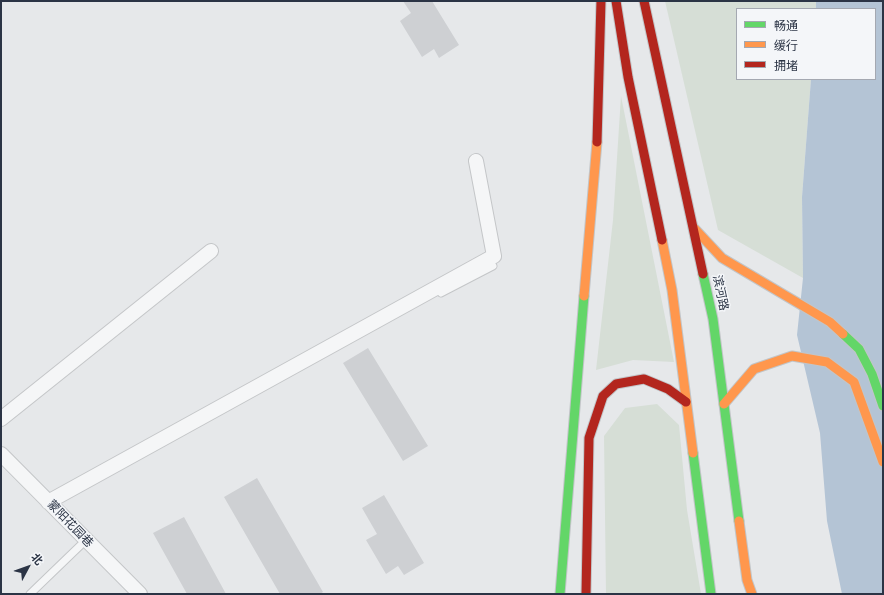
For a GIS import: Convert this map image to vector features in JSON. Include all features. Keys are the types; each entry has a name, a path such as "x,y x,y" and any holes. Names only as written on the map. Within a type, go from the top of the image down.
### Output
{"main road":[{"path":"560,594 599,119 601,1"},
{"path":"616,1 628,77 672,290 711,594"},
{"name":"滨河路","path":"644,1 713,319 747,580 752,594"},
{"path":"694,228 722,258 746,274 830,322 859,349 872,374 883,406"},
{"path":"724,404 754,369 792,356 827,362 854,382 883,462"},
{"path":"586,594 589,438 603,396 616,384 644,379 668,389 686,402"}],"street":[{"path":"47,501 494,256 476,161"},
{"path":"1,419 212,251"},
{"path":"1,454 139,594"}],"lane":[{"path":"47,501 492,266"},
{"name":"蒙阳花园巷","path":"47,501 139,594"},
{"path":"30,594 86,540"}],"shaded area":[{"path":"665,1 816,1 816,8 736,8 736,80 811,80 802,197 803,278 718,230"},
{"path":"621,96 674,362 633,360 596,370 613,220"},
{"path":"657,404 679,425 687,510 701,594 606,594 604,436 625,408"}],"water":[{"path":"816,1 883,1 883,594 842,594 827,521 820,433 797,335 803,278 802,197 811,80 876,80 876,8 816,8"}],"building":[{"path":"403,1 432,1 459,45 439,58 434,49 422,57 400,21 411,13"},
{"path":"368,348 428,446 403,461 343,363"},
{"path":"257,478 323,592 320,594 280,594 224,497"},
{"path":"384,495 424,563 404,575 398,566 386,574 366,540 377,534 362,508"},
{"path":"184,517 226,594 187,594 153,533"}],"traffic: fast":[{"path":"703,274 713,319 739,521"},
{"path":"560,594 584,296"},
{"path":"843,334 859,349 872,374 883,406"},
{"path":"693,453 711,594"}],"traffic: slow":[{"path":"584,296 597,142"},
{"path":"694,228 722,258 830,322 843,334"},
{"path":"662,240 672,290 693,453"},
{"path":"724,404 754,369 792,356 827,362 854,382 883,462"},
{"path":"739,521 747,580 752,594"}],"traffic: jam":[{"path":"597,142 601,1"},
{"path":"616,1 628,77 662,240"},
{"path":"644,1 703,274"},
{"path":"586,594 589,438 603,396 616,384 644,379 668,389 686,402"}]}
